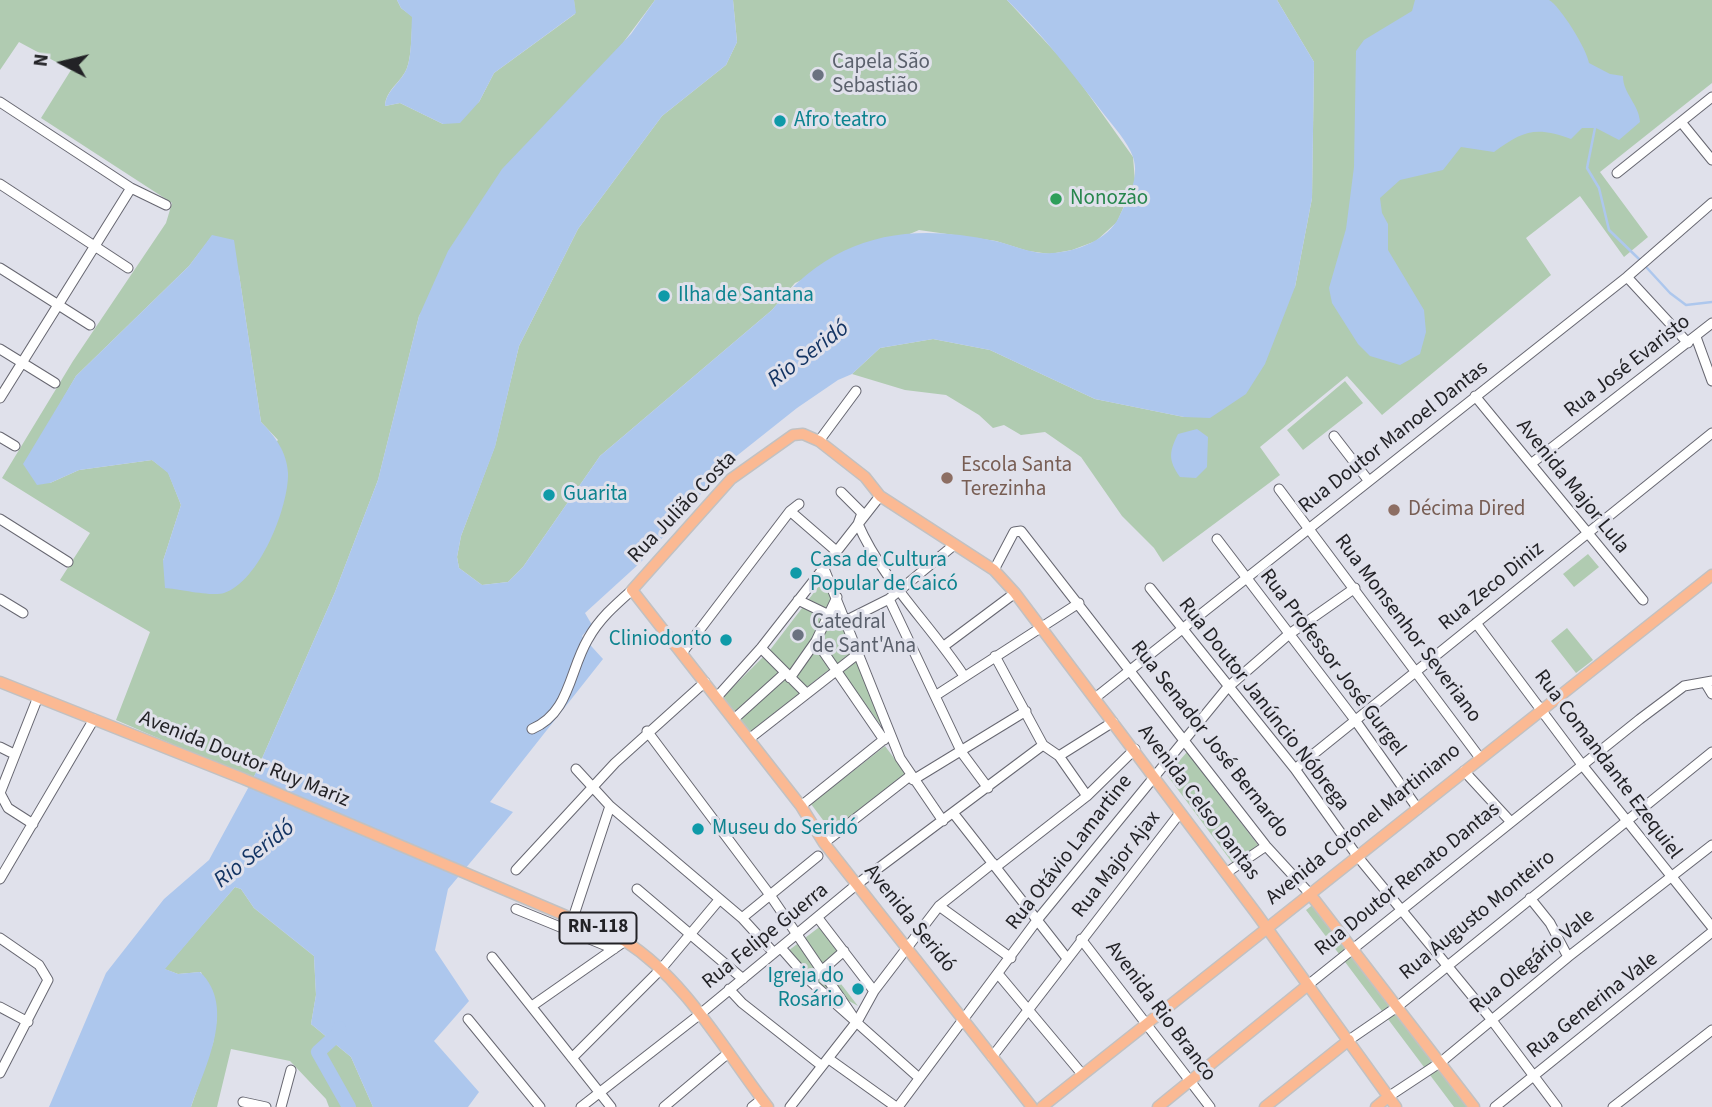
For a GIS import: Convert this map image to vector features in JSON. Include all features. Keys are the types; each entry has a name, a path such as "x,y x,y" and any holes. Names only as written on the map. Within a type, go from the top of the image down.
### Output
{"main road":[{"name":"Rua Julião Costa","path":"632,590 744,468 793,435 803,434 819,441"},
{"name":"Avenida Celso Dantas","path":"819,441 865,477 880,496 994,570 1015,593 1135,749 1396,1107"},
{"name":"Avenida Coronel Martiniano","path":"1042,1107 1712,575"},
{"name":"Avenida Seridó","path":"632,590 683,651 801,806 824,843 856,885 1032,1107"},
{"name":"Avenida Doutor Ruy Mariz","path":"0,682 244,779 573,918"},
{"name":"Rua Senador José Bernardo","path":"1310,894 1474,1107"},
{"name":"RN-118","path":"573,918 625,941 661,968 765,1103"},
{"name":"Rua Doutor Renato Dantas","path":"1158,1107 1308,985"},
{"name":"Rua Augusto Monteiro","path":"1265,1107 1349,1040"},
{"name":"Rua Olegário Vale","path":"1376,1107 1388,1097"}],"street":[{"path":"1617,173 1712,97"},
{"path":"0,102 131,188 166,205"},
{"path":"1681,122 1712,160"},
{"path":"0,184 128,268"},
{"path":"0,398 131,188"},
{"name":"Rua Doutor Manoel Dantas","path":"1095,698 1626,276 1712,203"},
{"path":"0,268 90,326"},
{"path":"1626,276 1688,344"},
{"name":"Rua José Evaristo","path":"1532,463 1712,323"},
{"path":"1696,337 1712,381"},
{"path":"0,349 55,383"},
{"path":"819,441 856,391"},
{"name":"Avenida Major Lula","path":"1475,396 1643,600"},
{"name":"Rua Zeco Diniz","path":"1295,769 1712,433"},
{"path":"1334,436 1368,480"},
{"path":"0,437 15,446"},
{"name":"Rua Monsenhor Severiano","path":"1279,489 1480,758"},
{"path":"841,492 862,513 858,524 880,568 944,646 964,676"},
{"path":"717,697 761,648 835,550 880,496"},
{"path":"683,651 790,511 799,504"},
{"path":"790,511 835,550"},
{"path":"0,519 68,562"},
{"name":"Rua Senador José Bernardo","path":"994,570 1016,530 1023,533 1266,846 1310,894"},
{"name":"Rua Professor José Gurgel","path":"1217,539 1355,720 1418,809"},
{"path":"845,621 889,599 954,545"},
{"path":"823,566 859,653 887,737"},
{"name":"Rua Doutor Janúncio Nóbrega","path":"1150,588 1227,688 1295,769 1358,857 1491,1019 1557,1107"},
{"name":"Rua Otávio Lamartine","path":"897,1107 999,975 1038,919 1227,688 1288,635 1355,588"},
{"path":"531,729 555,713 590,634 615,604 632,590"},
{"path":"944,646 1015,593"},
{"path":"734,719 788,675 816,640 837,597"},
{"path":"0,599 23,613"},
{"path":"889,599 962,753 988,788"},
{"path":"798,600 829,615"},
{"path":"935,696 1079,603"},
{"name":"Rua Comandante Ezequiel","path":"1476,623 1583,766 1712,930"},
{"path":"816,640 887,737 943,821"},
{"path":"761,648 806,694"},
{"path":"749,739 859,653"},
{"path":"995,656 1043,745 1059,756 1087,796"},
{"path":"516,870 647,731 705,682"},
{"path":"1709,683 1712,694"},
{"name":"Rua Doutor Renato Dantas","path":"1308,985 1684,686 1709,683"},
{"path":"33,824 8,808 0,793 38,697"},
{"path":"824,843 912,778 962,753 1026,711"},
{"path":"2,872 94,719"},
{"path":"1059,756 1113,722"},
{"path":"647,731 770,895 855,1018"},
{"path":"801,806 887,737"},
{"name":"Rua Felipe Guerra","path":"581,1107 743,979 856,885 1043,745"},
{"path":"0,747 14,754"},
{"path":"790,1107 826,1062 874,991 939,906 1087,796 1135,749"},
{"name":"Rua Augusto Monteiro","path":"1349,1040 1396,1007 1712,752"},
{"path":"576,769 610,806 742,918 918,1077"},
{"path":"1464,771 1511,822"},
{"path":"573,918 610,806"},
{"name":"Rua Major Ajax","path":"992,1057 1066,957 1180,813"},
{"path":"954,814 1066,957"},
{"name":"Rua Olegário Vale","path":"1388,1097 1441,1062 1568,957 1712,845"},
{"path":"1226,873 1266,846"},
{"path":"742,918 818,856"},
{"path":"637,889 743,979"},
{"path":"1530,898 1549,923 1568,957"},
{"path":"572,1058 661,968 719,900"},
{"path":"939,906 1011,958"},
{"path":"516,909 614,949"},
{"path":"818,918 874,991"},
{"name":"Rua Generina Vale","path":"1496,1107 1712,930"},
{"path":"0,938 33,960 48,980 0,1073"},
{"name":"Avenida Rio Branco","path":"1081,939 1210,1107"},
{"path":"532,1006 625,941"},
{"path":"810,981 844,951"},
{"path":"492,957 611,1107"},
{"path":"999,975 1082,1074"},
{"path":"729,989 742,1003 826,1062 897,1107"},
{"path":"0,1007 28,1022"},
{"path":"468,1019 540,1107"},
{"path":"1613,1107 1712,1030"},
{"path":"664,1107 727,1054"},
{"path":"281,1107 291,1070"},
{"path":"243,1102 266,1107"},
{"path":"752,1107 765,1103"}],"green space":[{"path":"0,0 397,0 401,8 413,17 411,50 407,68 388,95 385,106 400,103 443,124 479,102 494,73 575,14 574,0 655,0 419,316 378,480 335,592 253,779 116,720 150,632 60,580 90,533 2,478 73,361 166,223 172,203 41,118 71,70 19,42 0,70","holes":["212,236 239,274 261,422 278,440 163,561 181,505 168,472 152,460 79,470 50,483 52,418 76,376 189,266"]},
{"name":"Ilha de Santana","path":"733,0 1007,0 1069,67 1133,157 1135,181 1117,222 1096,241 1072,250 1050,254 1028,251 996,241 919,230 795,283 772,310 600,456 523,567 508,582 482,585 459,568 457,557 461,536 495,446 519,346 578,229 662,116 726,65 737,42"},
{"path":"1277,0 1712,0 1712,83 1600,172 1648,237 1624,257 1580,196 1526,238 1551,275 1382,415 1347,376 1260,447 1280,475 1163,562 1154,548 1122,516 1081,457 1045,432 1021,435 1004,425 993,428 979,415 946,395 905,390 852,374 880,348 933,339 990,350 1095,399 1184,417 1295,287 1312,198 1314,62"},
{"path":"1345,381 1363,403 1303,450 1287,430"},
{"path":"1588,554 1599,567 1574,587 1563,574"},
{"path":"825,578 894,743 836,664 748,734 720,700 770,650"},
{"path":"1567,628 1593,660 1576,673 1551,641"},
{"path":"885,746 906,774 832,832 811,804"},
{"path":"1187,752 1258,845 1234,865 1167,775"},
{"path":"235,887 241,889 254,908 314,956 316,995 311,1024 351,1057 373,1107 329,1107 326,1099 290,1061 231,1049 217,1107 191,1107 213,1043 217,1018 201,972 178,974 164,969"},
{"path":"1315,903 1471,1107 1454,1107 1306,910"},
{"path":"822,925 843,952 828,967 858,1006 821,985 788,951"}],"water":[{"path":"397,0 574,0 576,13 494,73 479,102 460,123 443,124 400,103 385,106 388,95 407,68 411,50 412,17 401,8"},
{"name":"Rio Seridó","path":"655,0 733,0 737,42 726,65 662,116 578,229 519,346 495,447 461,536 457,557 459,568 482,585 508,582 523,567 600,456 772,310 795,285 819,265 845,250 872,240 930,233 962,235 1030,251 1052,253 1090,243 1114,225 1134,180 1135,165 1131,151 1057,55 1007,0 1277,0 1314,62 1312,198 1295,287 1265,364 1246,394 1210,418 1184,417 1095,399 990,350 933,339 880,348 852,374 838,380 797,408 729,462 641,562 585,613 592,625 582,636 603,659 490,802 513,812 448,889 435,950 469,1001 434,1041 479,1092 468,1107 373,1107 351,1057 311,1024 316,995 314,956 254,908 241,889 235,887 165,969 178,974 200,972 211,986 216,1002 215,1038 191,1107 49,1107 106,973 164,899 209,860 253,779 335,592 378,480 419,316 448,251 502,169 631,34"},
{"path":"1415,0 1549,0 1560,10 1572,28 1589,63 1610,74 1623,76 1640,122 1619,140 1596,128 1582,128 1571,139 1538,132 1522,135 1494,152 1461,147 1443,170 1400,180 1380,198 1382,213 1388,224 1388,250 1424,310 1426,332 1420,354 1400,365 1370,356 1358,344 1332,303 1329,288 1346,229 1354,167 1356,51 1364,40 1412,11"},
{"path":"212,235 234,240 261,422 279,445 288,473 283,505 270,542 260,559 237,586 224,593 212,594 165,588 163,561 181,505 168,473 152,460 79,470 50,483 37,485 23,464 76,376 189,266"},
{"path":"1197,429 1208,437 1207,467 1196,478 1180,477 1173,466 1173,446 1178,434"}],"waterway":[{"path":"1595,128 1587,168 1599,188 1609,230 1639,259"},
{"path":"1647,268 1670,293 1686,305 1712,302"},
{"path":"339,1028 340,1032 318,1052 349,1107"}],"place":[{"name":"Capela São Sebastião","path":"818,75"},
{"name":"Afro teatro","path":"780,121"},
{"name":"Nonozão","path":"1056,199"},
{"name":"Ilha de Santana","path":"664,296"},
{"name":"Escola Santa Terezinha","path":"947,478"},
{"name":"Guarita","path":"549,495"},
{"name":"Décima Dired","path":"1394,510"},
{"name":"Casa de Cultura Popular de Caicó","path":"796,573"},
{"name":"Catedral de Sant'Ana","path":"798,635"},
{"name":"Cliniodonto","path":"726,640"},
{"name":"Museu do Seridó","path":"698,829"},
{"name":"Igreja do Rosário","path":"858,989"}]}
